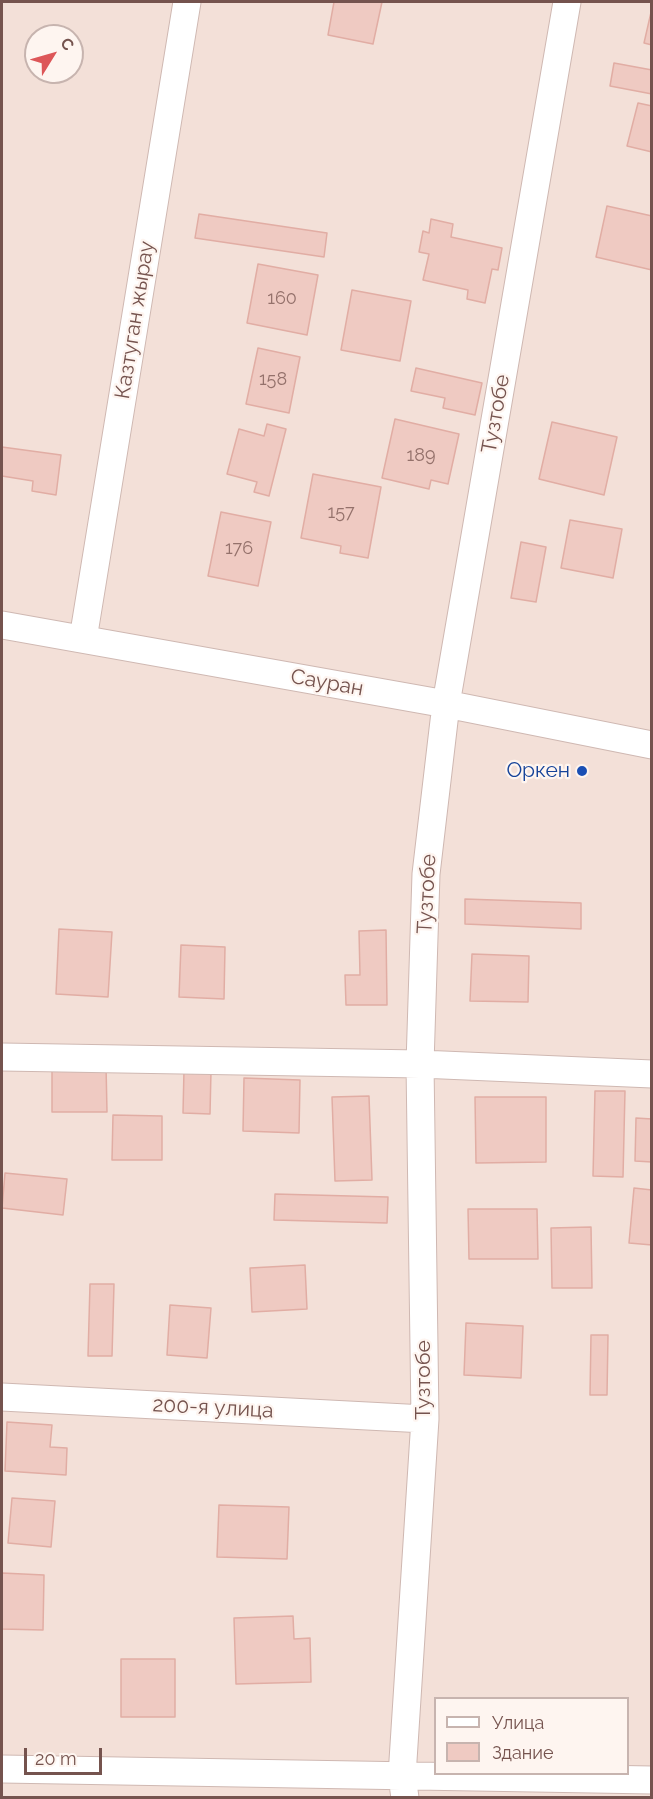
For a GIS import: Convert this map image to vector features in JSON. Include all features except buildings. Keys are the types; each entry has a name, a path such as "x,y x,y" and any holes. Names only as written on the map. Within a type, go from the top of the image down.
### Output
{"street":[{"name":"Казтуган жырау","path":"83,639 187,2"},
{"name":"Тузтобе","path":"404,1786 425,1419 420,1065 426,874 446,704 567,2"},
{"name":"Сауран","path":"2,625 446,704 651,745"},
{"path":"2,1058 420,1065 651,1074"},
{"name":"200-я улица","path":"2,1397 425,1419"},
{"path":"2,1769 404,1786 651,1780"}],"shaded area":[{"path":"2,2 651,2 651,1797 2,1797"}],"place":[{"name":"Оркен","path":"582,771"}]}
